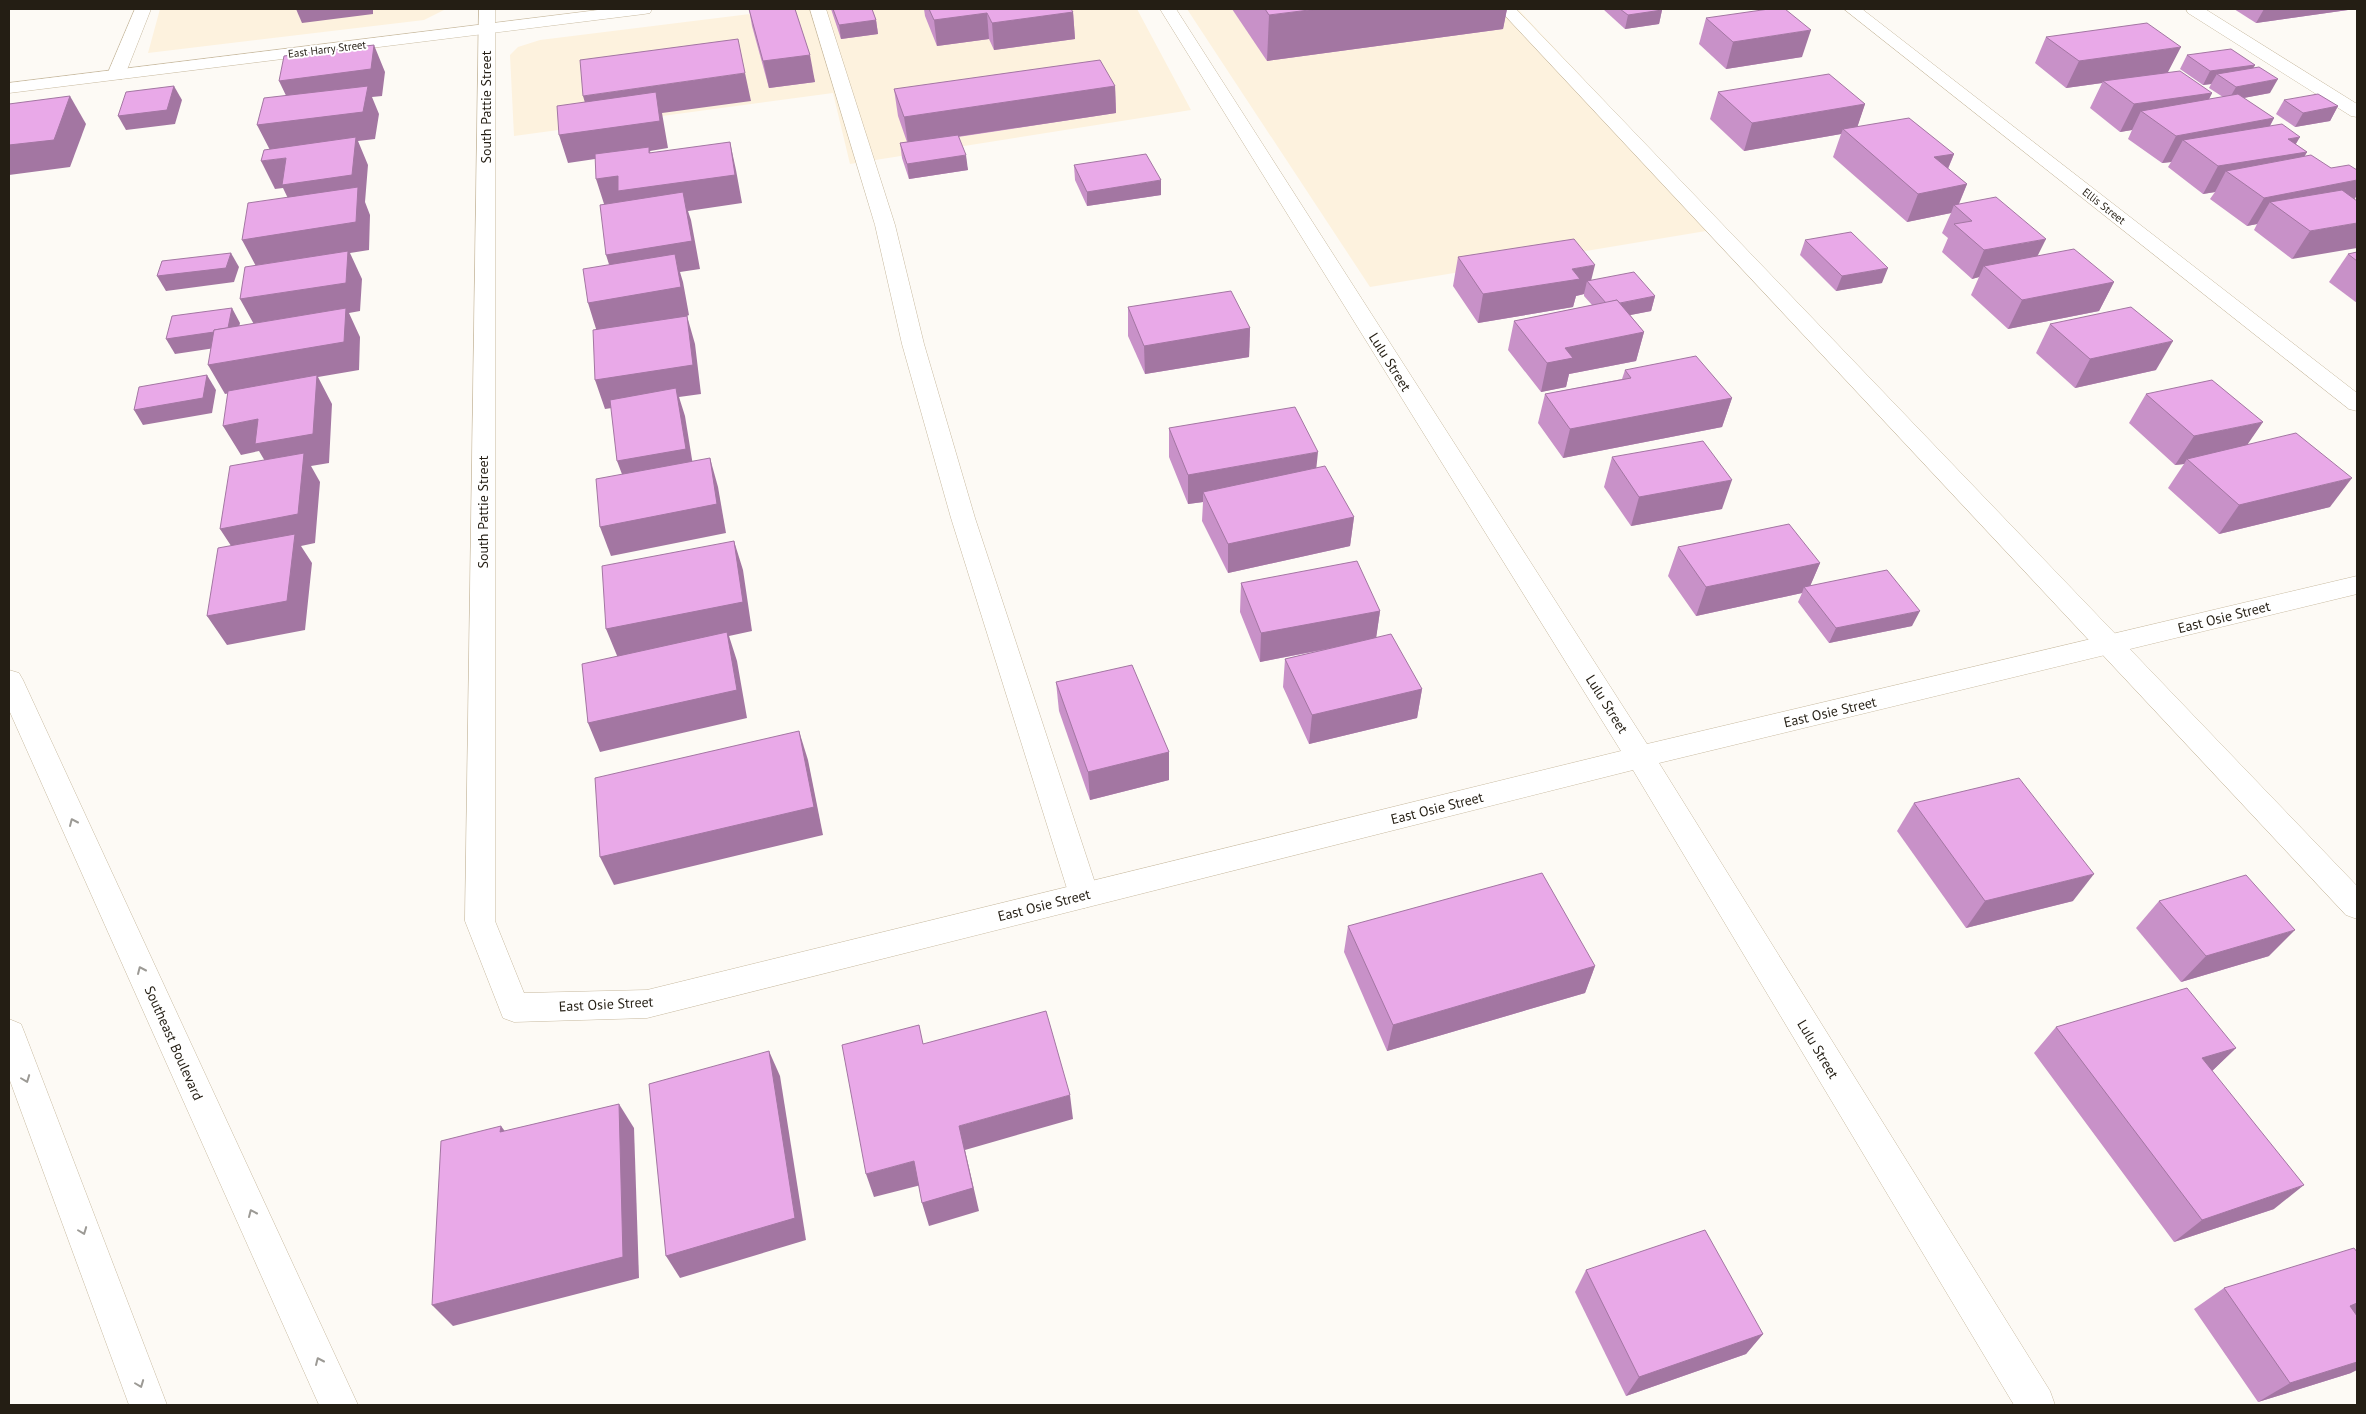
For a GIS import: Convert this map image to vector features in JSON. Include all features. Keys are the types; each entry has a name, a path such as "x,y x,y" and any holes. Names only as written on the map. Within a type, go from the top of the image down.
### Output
{"street":[{"path":"116,75 142,9"},
{"name":"South Pattie Street","path":"487,9 480,921 514,1008"},
{"name":"East Harry Street","path":"9,88 644,9"},
{"path":"818,9 885,225 913,344 963,518 1084,895"},
{"name":"Lulu Street","path":"1168,9 1640,757 2036,1405"},
{"path":"1508,9 2357,906"},
{"name":"Ellis Street","path":"1852,9 2357,404"},
{"path":"2194,9 2357,112"},
{"name":"East Osie Street","path":"514,1008 647,1004 1640,757 2357,585"},
{"name":"Southeast Boulevard","path":"9,680 339,1405"},
{"path":"9,1034 148,1405"}],"shaded area":[{"path":"160,9 446,9 424,20 148,53"},
{"path":"790,9 1137,9 1191,110 850,164 833,93 514,136 510,55 518,47 540,40"},
{"path":"1187,9 1518,9 1724,228 1370,287"}],"building":[{"path":"749,9 795,9 810,55 763,61"},
{"path":"833,9 872,9 876,20 839,25"},
{"path":"929,9 1071,9 1073,12 992,23 987,13 934,20"},
{"path":"1265,9 1317,9 1269,15"},
{"path":"1620,9 1661,9 1662,10 1628,15"},
{"path":"1769,9 1785,9 1811,30 1733,42 1706,18"},
{"path":"2147,23 2181,47 2079,61 2046,37"},
{"path":"738,39 745,73 583,96 580,60"},
{"path":"374,45 371,69 279,81 284,56"},
{"path":"2231,49 2255,65 2210,71 2187,55"},
{"path":"1100,60 1115,86 904,117 894,89"},
{"path":"2259,67 2278,79 2236,87 2217,74"},
{"path":"2180,71 2212,93 2134,104 2103,81"},
{"path":"1829,74 1865,104 1752,123 1718,92"},
{"path":"174,86 167,110 118,116 126,92"},
{"path":"368,86 363,112 257,125 264,98"},
{"path":"656,92 660,121 559,135 557,106"},
{"path":"2238,94 2274,118 2176,136 2141,111"},
{"path":"2318,94 2338,106 2303,113 2284,100"},
{"path":"70,96 54,140 9,145 9,104"},
{"path":"1909,118 1954,154 1934,157 1967,184 1918,194 1843,129"},
{"path":"2282,124 2300,137 2288,139 2307,152 2218,166 2183,140"},
{"path":"958,135 966,155 907,164 900,143"},
{"path":"356,137 352,175 282,185 286,158 261,161 264,150"},
{"path":"730,142 735,175 618,191 618,176 596,179 595,154 649,147 649,153"},
{"path":"1146,154 1161,180 1087,192 1074,165"},
{"path":"2311,155 2331,168 2349,165 2357,170 2357,180 2264,198 2226,171"},
{"path":"358,187 356,222 242,240 248,203"},
{"path":"2342,190 2357,201 2357,223 2310,231 2270,202"},
{"path":"683,192 692,241 606,255 600,205"},
{"path":"1996,197 2046,239 1984,250 1954,224 1972,221 1954,205"},
{"path":"1851,232 1888,268 1842,276 1805,240"},
{"path":"1574,239 1595,265 1572,269 1580,279 1483,294 1458,257"},
{"path":"2074,249 2114,282 2022,300 1984,266"},
{"path":"348,251 346,283 240,299 245,267"},
{"path":"2357,252 2357,261 2348,254"},
{"path":"231,253 226,268 157,276 162,261"},
{"path":"675,254 681,287 588,303 583,269"},
{"path":"1634,272 1655,296 1620,303 1617,300 1606,303 1587,281"},
{"path":"1231,291 1250,328 1144,346 1128,307"},
{"path":"1617,300 1644,332 1565,348 1573,358 1547,363 1514,321"},
{"path":"2131,307 2173,341 2090,359 2050,324"},
{"path":"232,308 228,328 166,339 172,316"},
{"path":"346,308 344,342 208,365 214,330"},
{"path":"687,316 693,365 595,380 593,330"},
{"path":"1696,356 1732,398 1570,429 1545,394 1631,378 1625,370"},
{"path":"207,375 203,398 134,410 139,387"},
{"path":"317,375 313,434 255,444 258,419 223,426 228,391"},
{"path":"2212,380 2263,422 2194,436 2146,394"},
{"path":"676,388 686,449 617,461 610,400"},
{"path":"1295,407 1318,452 1188,475 1169,428"},
{"path":"2296,433 2352,478 2239,505 2187,459"},
{"path":"1703,441 1732,480 1639,497 1612,457"},
{"path":"304,453 298,514 220,529 230,466"},
{"path":"710,458 717,504 600,527 596,479"},
{"path":"1325,466 1354,517 1228,544 1203,492"},
{"path":"1789,524 1820,563 1706,587 1678,547"},
{"path":"295,534 287,601 207,616 218,548"},
{"path":"734,541 743,602 606,629 602,566"},
{"path":"1357,561 1380,611 1261,633 1241,583"},
{"path":"1887,570 1920,611 1836,628 1804,587"},
{"path":"727,632 737,690 588,723 582,664"},
{"path":"1391,634 1422,689 1312,715 1285,659"},
{"path":"1132,665 1169,752 1088,772 1056,682"},
{"path":"799,731 814,807 600,857 595,778"},
{"path":"2019,778 2094,874 1985,901 1914,803"},
{"path":"1542,873 1595,966 1393,1025 1348,926"},
{"path":"2246,875 2295,930 2206,956 2159,901"},
{"path":"2187,988 2236,1048 2202,1058 2304,1185 2202,1220 2056,1027"},
{"path":"1046,1011 1070,1095 959,1126 973,1188 922,1203 914,1161 866,1174 842,1045 919,1025 923,1044"},
{"path":"769,1051 795,1218 666,1256 649,1084"},
{"path":"619,1104 623,1257 432,1305 441,1141 501,1126 500,1132"},
{"path":"1705,1230 1763,1334 1639,1377 1586,1270"},
{"path":"2354,1248 2357,1252 2357,1303 2350,1306 2357,1316 2357,1362 2290,1383 2224,1288"}]}
